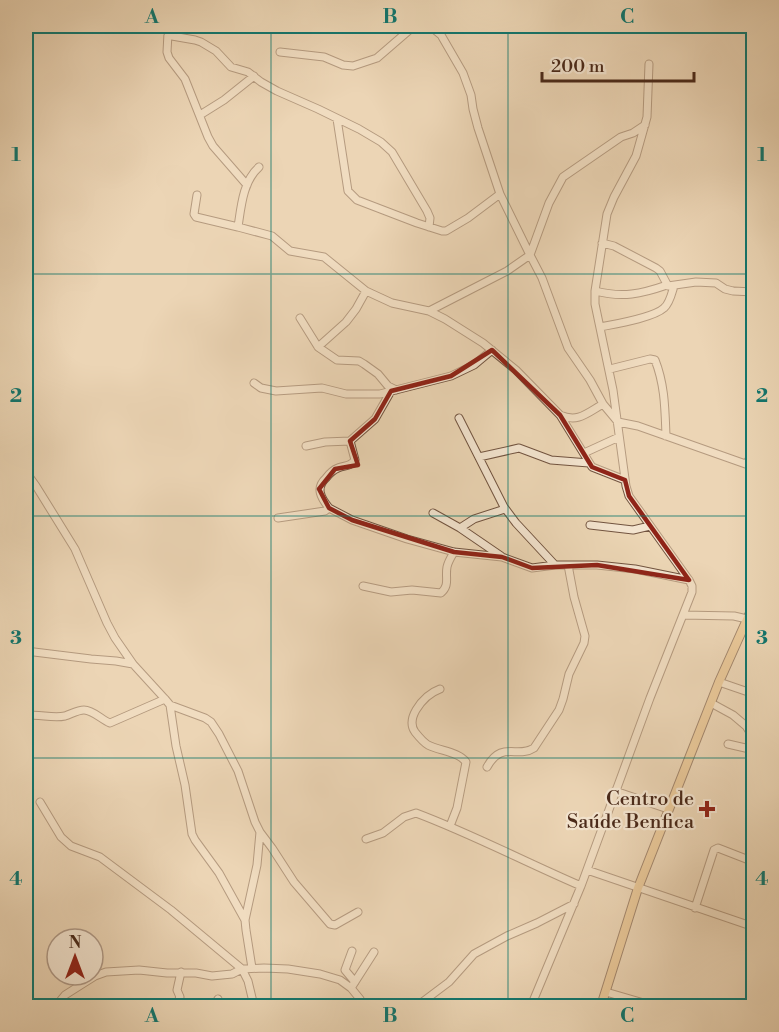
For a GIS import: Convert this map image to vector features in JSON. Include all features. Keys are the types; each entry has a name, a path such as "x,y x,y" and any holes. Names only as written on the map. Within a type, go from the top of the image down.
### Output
{"main road":[{"path":"601,1006 638,888 719,682 753,604"}],"street":[{"path":"163,26 168,33 178,38 201,42 216,51 231,67 248,72 277,91 305,102 381,142 392,152 427,211 430,218 429,227"},
{"path":"280,52 324,57 343,65 353,66 377,58 414,26"},
{"path":"430,26 441,35 463,73 500,194 542,279 568,348 603,404 618,422 638,426 750,465 753,452"},
{"path":"168,33 166,45 169,58 184,76 213,146 248,185"},
{"path":"533,1006 692,592 689,580 629,496 610,369 596,304 607,213 636,156 647,117 649,64"},
{"path":"200,115 224,100 254,76"},
{"path":"337,118 346,185 350,195 357,201 446,231 476,213 500,194"},
{"path":"429,311 507,271 530,255 549,203 563,177 621,137 645,125"},
{"path":"238,227 243,199 252,174 259,167"},
{"path":"197,195 194,214 196,217 272,236 290,251 324,257 366,291 392,303 429,311 483,343 516,370 560,415 589,463 595,468 625,480"},
{"path":"600,327 647,315 664,308 669,300 671,285 656,268 614,246 602,243"},
{"path":"596,291 615,295 696,282 716,283 733,291 753,291"},
{"path":"318,347 346,322 366,291"},
{"path":"753,299 753,313"},
{"path":"300,318 318,347 337,360 364,364 378,374 393,391"},
{"path":"254,383 261,388 276,391 322,388 346,394 370,395 452,376 474,365 492,350"},
{"path":"610,369 650,359 655,360 664,391 666,436"},
{"path":"306,446 325,442 350,441 375,419 393,391"},
{"path":"569,429 577,418 603,404"},
{"path":"560,415 577,418"},
{"path":"459,418 505,509 555,566"},
{"path":"584,453 619,436"},
{"path":"350,441 354,463 335,469 321,482 319,489 321,499 329,508 352,520 454,552 502,557 532,568 597,565 635,569 689,580"},
{"path":"479,457 519,448 551,460 589,463"},
{"path":"26,472 75,549 107,623 133,664 167,702 205,718 211,722 219,734 238,771 260,832 294,882 330,924 335,925 358,912"},
{"path":"278,518 325,511 329,508"},
{"path":"460,528 474,519 505,509"},
{"path":"432,513 460,528 502,557"},
{"path":"590,525 633,530 650,526"},
{"path":"363,586 391,592 412,590 441,593 446,589 447,567 454,552"},
{"path":"487,767 496,755 534,748 559,710 569,674 585,636 568,565"},
{"path":"683,615 734,616 747,619"},
{"path":"26,651 133,664"},
{"path":"719,682 753,694"},
{"path":"440,689 431,693 420,705 413,715 412,725 413,730 427,744 462,757 466,762 457,808 450,826"},
{"path":"26,716 66,716 83,710 110,723 167,702"},
{"path":"167,702 185,785 192,834 219,873 245,920"},
{"path":"711,703 733,715 746,726 753,739"},
{"path":"728,744 753,750"},
{"path":"615,791 668,809"},
{"path":"40,802 60,837 71,846 94,854 108,863 171,910 242,969 248,981 254,1006"},
{"path":"366,839 383,833 404,817 416,813 450,826 581,886"},
{"path":"252,969 245,920 257,865 260,832"},
{"path":"695,908 716,848 753,860"},
{"path":"587,870 753,927"},
{"path":"417,1006 449,982 474,954 573,904"},
{"path":"352,951 345,970 363,1006"},
{"path":"353,985 374,952"},
{"path":"56,1006 65,995 95,976 106,972 139,970 196,972 222,976 242,969 288,969 320,974 353,985"},
{"path":"176,1006 180,997 177,990 181,972"},
{"path":"606,992 654,1006"},
{"path":"752,1006 753,995"},
{"path":"214,1006 218,999"}],"highlighted area":[{"path":"492,350 560,415 592,467 625,480 629,496 689,580 597,565 532,568 502,557 454,552 352,520 329,508 319,489 335,469 358,465 350,441 375,419 391,391 451,376"}],"place":[{"name":"Centro de Saúde Benfica","path":"707,809"}]}
